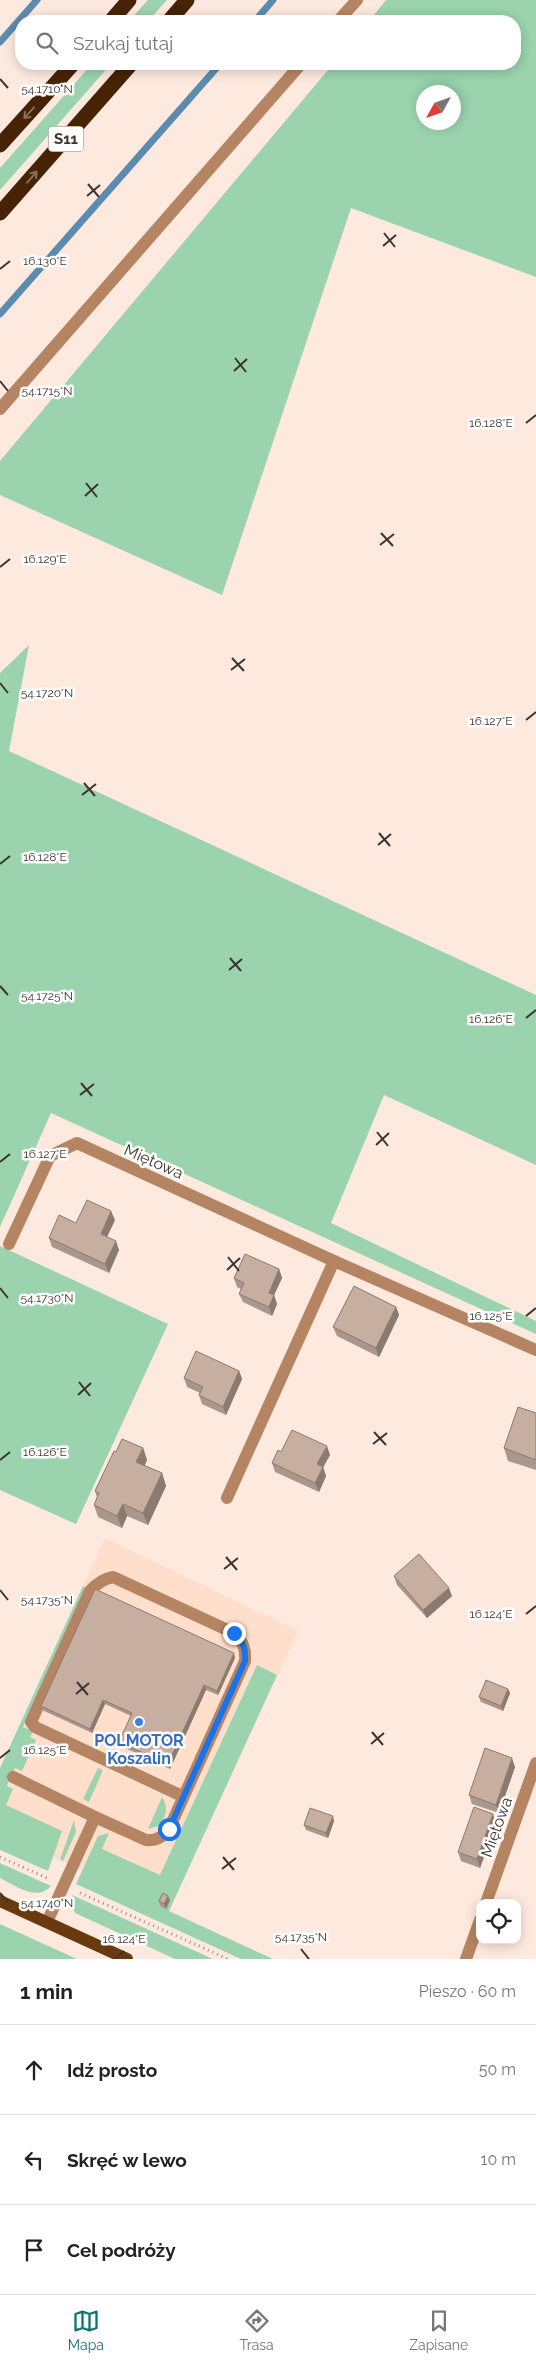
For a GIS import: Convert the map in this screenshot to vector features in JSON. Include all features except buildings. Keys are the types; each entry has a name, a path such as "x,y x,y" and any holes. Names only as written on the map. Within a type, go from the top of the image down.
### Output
{"highway":[{"path":"116,15 130,0"},
{"path":"174,15 187,0"},
{"name":"S11","path":"0,145 68,70"},
{"name":"S11","path":"0,214 127,70"}],"main road":[{"path":"0,1900 127,1959"}],"street":[{"path":"343,15 357,0"},
{"path":"0,409 296,70"},
{"name":"Miętowa","path":"9,1244 50,1156 76,1144 536,1350"},
{"path":"227,1498 334,1261"},
{"path":"13,1777 146,1840 155,1841 169,1829 182,1796 245,1661 246,1650 242,1641 234,1633 113,1577 106,1578 97,1583 90,1591 31,1722 35,1727 182,1796"},
{"name":"Miętowa","path":"487,1899 536,1763"},
{"path":"47,1922 95,1817"},
{"path":"466,1959 476,1931"}],"path":[{"path":"0,1857 228,1959"}],"shaded area":[{"name":"POLMOTOR Koszalin","path":"105,1538 298,1631 169,1911 0,1832 0,1768"}],"green space":[{"path":"148,0 167,0 153,15 134,15"},
{"path":"386,0 536,0 536,277 351,208 222,595 0,495 0,461 328,70 521,70 521,15 374,15"},
{"path":"87,70 106,70 0,190 0,168"},
{"path":"29,645 9,751 536,995 536,1165 384,1095 331,1223 536,1321 536,1334 51,1113 0,1227 0,673"},
{"path":"0,1246 168,1324 76,1524 0,1490"},
{"path":"83,1586 87,1588 23,1727 33,1731 30,1737 36,1740 22,1771 15,1768 7,1786 13,1789 6,1805 62,1831 48,1871 0,1850 0,1768"},
{"path":"257,1665 277,1675 169,1911 273,1959 241,1959 76,1884 98,1836 109,1833 102,1849 160,1875"},
{"path":"98,1768 103,1770 89,1802 83,1799"},
{"path":"162,1797 166,1808 163,1819 159,1826 148,1829"},
{"path":"74,1820 76,1832 63,1861 60,1860"},
{"path":"0,1863 51,1886 39,1893 19,1888 0,1878"},
{"path":"72,1895 213,1959 175,1959 75,1913 71,1904"},
{"path":"0,1924 77,1959 0,1959"}],"waterway":[{"path":"24,15 37,0"},
{"path":"260,15 273,0"},
{"path":"0,42 15,25"},
{"path":"0,314 215,70"}],"place":[{"name":"POLMOTOR Koszalin","path":"139,1722"}],"route":[{"path":"169,1829 182,1796 245,1661 246,1650 242,1641 234,1633"}]}
